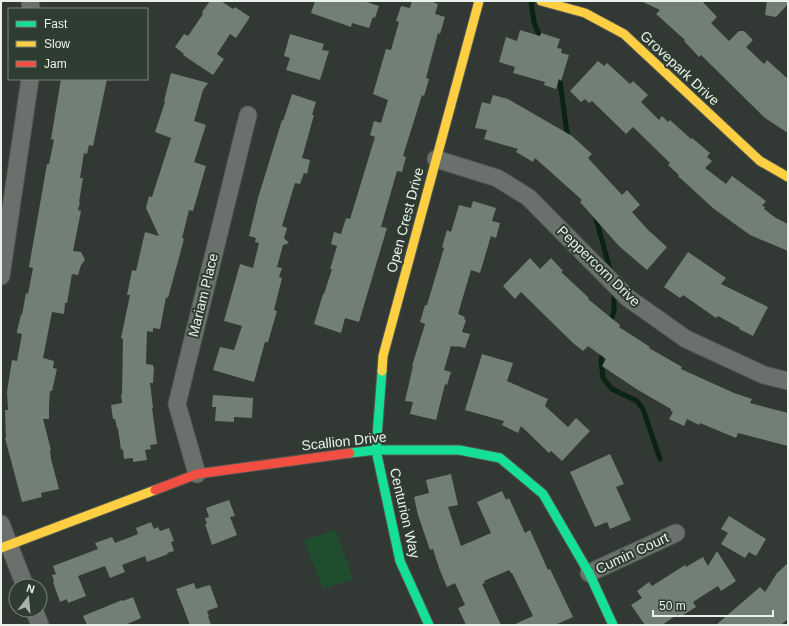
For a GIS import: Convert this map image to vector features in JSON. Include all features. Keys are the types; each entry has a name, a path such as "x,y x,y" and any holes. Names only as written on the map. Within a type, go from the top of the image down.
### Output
{"street":[{"name":"Open Crest Drive","path":"376,450 383,356 479,1"},
{"name":"Grovepark Drive","path":"541,1 585,13 624,34 760,161 788,177"},
{"path":"1,276 30,80"},
{"name":"Mariam Place","path":"197,474 176,404 248,115"},
{"name":"Peppercorn Drive","path":"436,159 497,178 528,197 628,298 686,338 764,375 788,381"},
{"name":"Scallion Drive","path":"5,547 197,474 376,450 459,450 500,458 543,494 589,573 613,625"},
{"name":"Centurion Way","path":"376,450 400,561 429,625"},
{"path":"1,524 5,547 21,578"},
{"name":"Cumin Court","path":"589,573 676,533"}],"green space":[{"path":"336,530 353,579 323,589 304,540"}],"building":[{"path":"210,1 221,1 233,9 235,7 250,17 236,38 230,34 217,54 224,59 213,75 183,55 184,54 175,47 184,34 188,36"},
{"path":"315,1 364,1 379,6 375,18 373,17 369,28 352,23 351,27 311,13"},
{"path":"412,1 430,1 438,4 435,14 445,17 440,34 438,33 426,78 429,79 424,96 422,95 403,156 406,157 402,172 397,171 381,227 387,228 359,322 345,318 341,333 314,324 332,269 330,269 337,246 331,244 334,232 341,234 346,218 350,219 375,137 370,135 374,121 381,123 388,100 373,94 386,49 391,50 399,22 396,21 401,6 410,8"},
{"path":"641,1 702,1 717,17 711,23 729,41 739,31 744,31 753,40 746,47 764,64 767,60 788,79 788,133 765,118 701,55 699,57 684,41 685,40 656,14 660,10"},
{"path":"767,1 788,1 788,4 776,17 765,15"},
{"path":"520,30 540,36 541,33 560,39 557,48 562,49 561,53 569,55 561,81 559,79 556,89 544,85 545,82 513,73 515,67 499,62 506,37 517,41"},
{"path":"290,34 324,44 322,50 329,51 320,80 286,70 290,58 284,56"},
{"path":"598,61 604,66 607,63 630,84 633,81 648,95 641,102 659,120 662,116 668,122 670,120 691,139 692,138 710,153 707,157 712,161 705,168 726,184 732,176 766,201 762,206 765,207 764,209 776,218 788,224 788,251 750,235 714,209 678,176 679,175 668,165 670,163 633,127 626,134 592,101 589,103 585,99 581,102 570,91"},
{"path":"171,73 208,83 203,90 194,121 206,125 194,162 206,166 193,211 189,210 182,238 184,239 168,298 166,297 160,329 153,328 153,332 147,331 146,364 153,365 154,367 153,383 150,383 157,444 150,445 151,449 145,450 147,460 133,462 133,458 124,459 123,449 121,450 118,428 115,419 113,419 111,405 122,403 123,339 121,338 130,295 127,295 132,270 136,271 145,232 159,236 146,208 149,196 152,197 171,138 155,132 165,102"},
{"path":"61,80 107,80 93,146 89,145 87,154 84,153 80,178 83,178 78,210 81,211 73,251 81,252 85,260 81,265 78,275 72,274 64,314 52,312 43,358 54,361 53,368 57,369 52,391 50,391 49,419 43,419 59,489 41,493 42,497 22,502 5,438 5,410 8,410 7,392 12,360 17,361 22,334 17,333 17,331 26,293 28,294 33,268 29,267 47,164 49,164 54,140 51,139"},
{"path":"292,94 316,102 312,115 314,115 302,158 310,160 307,174 304,173 300,184 295,183 282,226 287,228 284,238 289,243 283,245 277,267 282,268 279,277 282,278 274,310 277,311 268,342 265,342 254,382 213,370 220,347 234,350 242,326 224,321 240,264 253,268 259,243 255,242 256,238 249,236 258,198 282,120 283,121"},
{"path":"493,95 508,99 572,136 592,154 588,158 622,195 627,190 640,205 632,212 648,230 667,247 647,270 619,246 580,202 582,200 535,158 533,162 516,152 518,149 484,139 487,130 475,128 482,102 490,104"},
{"path":"473,201 496,208 492,221 500,223 496,238 491,236 480,273 471,270 458,314 465,317 464,319 466,320 462,332 470,334 465,348 451,346 444,370 451,372 447,385 445,384 436,420 410,414 413,402 405,401 412,366 425,324 420,322 425,305 427,305 444,248 442,247 447,230 451,232 459,205 471,208"},
{"path":"688,252 726,278 721,284 768,307 753,336 718,316 716,318 683,295 680,298 664,287"},
{"path":"530,258 540,269 551,258 563,271 561,272 589,298 588,299 620,325 619,327 650,347 649,348 682,367 681,369 734,393 752,399 750,403 788,413 788,446 738,433 736,438 700,423 699,425 687,419 684,426 669,419 673,412 671,409 638,390 602,366 606,359 588,346 583,351 521,292 515,299 503,286"},
{"path":"482,354 513,363 507,381 548,399 545,406 568,427 576,418 590,431 562,461 551,451 549,453 521,426 518,433 502,425 504,421 465,410"},
{"path":"213,395 253,398 252,418 234,417 234,422 215,421 216,407 212,407"},
{"path":"610,454 624,484 616,487 631,520 610,529 607,522 595,527 570,472"},
{"path":"451,474 458,505 448,507 461,546 491,533 477,502 502,491 506,500 509,498 525,533 530,530 548,570 550,569 573,617 555,625 513,625 533,616 512,573 509,570 484,581 485,583 482,584 501,625 466,625 458,608 465,605 455,583 447,587 433,549 430,550 418,515 414,497 429,493 426,480"},
{"path":"229,500 235,516 230,517 237,535 212,545 205,524 207,524 205,518 209,517 206,508"},
{"path":"729,516 766,539 756,556 749,552 745,558 721,544 728,533 721,529"},
{"path":"151,522 154,529 158,527 160,531 169,528 174,541 171,542 174,551 147,562 145,556 122,565 125,572 110,578 105,566 78,576 86,596 68,603 67,599 60,602 53,582 52,575 56,574 53,566 98,549 95,543 112,537 115,543 138,534 136,528"},
{"path":"717,551 736,581 721,591 718,586 693,602 696,607 680,617 678,614 662,625 645,625 631,605 642,598 637,591 649,582 652,586 685,565 686,567 703,557 708,566"},
{"path":"788,563 788,619 781,625 716,625 760,587 765,592 777,573"},
{"path":"194,583 196,589 210,585 218,607 207,611 211,625 190,625 176,589"},
{"path":"133,597 141,618 125,625 87,625 83,616"}],"waterway":[{"path":"531,1 534,22 542,42"},
{"path":"556,73 560,82 568,140"},
{"path":"595,215 611,273"},
{"path":"610,324 614,311 614,291"},
{"path":"603,349 601,361 603,378 612,389 637,401 643,409 660,459"}],"traffic: fast":[{"path":"382,371 376,450 400,561 429,625"},
{"path":"350,453 376,450 459,450 500,458 543,494 589,573 613,625"}],"traffic: slow":[{"path":"382,371 383,356 479,1"},
{"path":"541,1 585,13 624,34 760,161 788,177"},
{"path":"1,548 155,490"}],"traffic: jam":[{"path":"155,490 197,474 350,453"}]}
